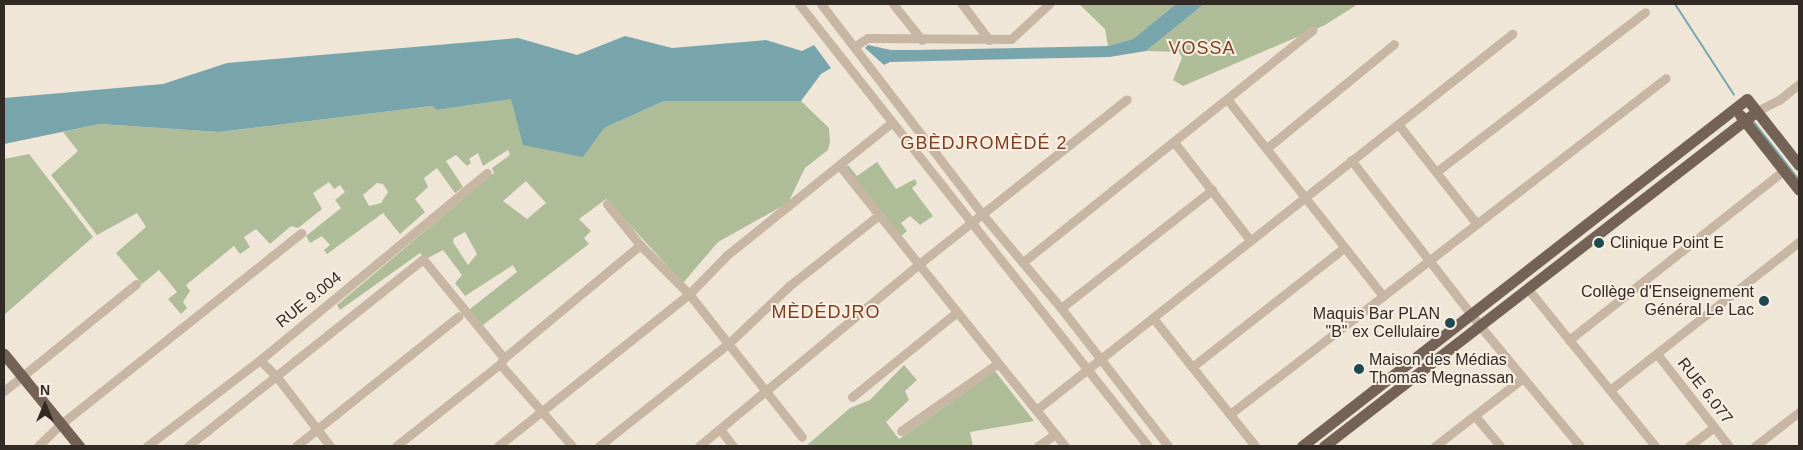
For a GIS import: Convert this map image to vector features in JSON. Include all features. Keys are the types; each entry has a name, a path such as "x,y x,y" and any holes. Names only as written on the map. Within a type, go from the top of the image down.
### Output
{"main road":[{"path":"1302,446 1740,104 1799,165"},
{"path":"1751,116 1784,170 1799,190"},
{"path":"1324,446 1751,116"},
{"path":"1584,226 1594,238"},
{"path":"4,354 79,446"}],"street":[{"path":"799,4 970,224 1148,446"},
{"path":"821,4 982,214 1061,308 1168,446"},
{"path":"894,4 922,40"},
{"path":"962,4 989,40"},
{"path":"855,46 868,38 922,40 1011,39 1049,4"},
{"path":"1436,172 1645,12"},
{"path":"1023,262 1313,30"},
{"path":"1036,410 1512,34"},
{"path":"1266,148 1394,44"},
{"path":"1230,414 1666,78"},
{"path":"1751,116 1779,100 1799,84"},
{"path":"699,446 768,392 919,264 1127,99"},
{"path":"1227,99 1383,296"},
{"path":"498,446 689,294 727,254 891,123"},
{"path":"1398,124 1477,224"},
{"path":"1174,142 1250,240"},
{"path":"1351,160 1480,326 1580,446"},
{"path":"839,165 1065,446"},
{"path":"1570,340 1784,170"},
{"name":"RUE 9.004","path":"147,446 260,360 487,173"},
{"path":"1061,308 1212,190"},
{"path":"607,204 640,245 689,294 802,437"},
{"path":"599,446 729,344 789,286 879,215"},
{"path":"38,446 61,424 301,233"},
{"path":"1610,390 1799,242"},
{"path":"396,446 502,361 640,245"},
{"path":"1192,367 1344,248"},
{"path":"188,446 278,377 423,259 542,412 572,446"},
{"path":"4,391 21,375 136,284"},
{"path":"1528,289 1653,446"},
{"path":"852,397 957,312"},
{"path":"296,446 459,316"},
{"path":"1153,318 1256,446"},
{"name":"RUE 6.077","path":"1657,354 1729,446"},
{"path":"260,360 278,377 330,446"},
{"path":"901,431 998,363"},
{"path":"1435,446 1523,378"},
{"path":"1755,446 1799,412"},
{"path":"1475,416 1500,446"},
{"path":"1689,446 1714,427"},
{"path":"720,429 733,446"},
{"path":"1038,446 1055,434"}],"green space":[{"path":"1079,4 1176,4 1133,39 1108,46 1105,29"},
{"path":"1204,4 1358,4 1325,25 1183,86 1173,80 1182,58 1179,52 1146,51"},
{"path":"511,99 604,128 664,101 801,101 829,128 830,142 828,150 805,168 788,203 718,242 683,283 606,199 579,219 591,231 584,238 589,244 479,328 465,313 517,272 513,265 465,296 455,283 462,275 443,250 426,259 420,253 340,310 337,305 494,173 492,168 510,155 508,150 483,166 478,153 469,159 471,163 467,166 456,155 446,161 463,187 455,193 437,168 424,178 428,187 415,199 425,212 400,234 383,213 327,254 324,250 330,245 322,236 310,243 306,236 341,208 335,200 345,192 340,185 334,189 329,182 313,193 322,209 298,228 291,226 270,244 256,229 244,237 250,247 240,254 234,246 186,285 190,291 183,302 187,308 181,314 168,299 177,292 159,270 142,284 116,253 146,227 137,213 97,235 51,175 78,151 63,132 100,124 219,132 432,106 437,110","holes":["526,181 546,203 527,219 503,201","377,183 383,184 388,192 381,203 369,206 363,195","465,232 477,254 468,265 453,242 454,238"]},
{"path":"29,154 93,237 4,315 4,159"},
{"path":"877,162 896,189 915,179 917,184 912,188 933,216 920,225 910,216 901,223 907,231 900,237 845,168 848,165 857,176"},
{"path":"904,365 917,380 905,391 909,400 886,422 899,439 995,371 1034,421 970,432 973,446 806,446 850,408 870,400"}],"water":[{"path":"1176,4 1204,4 1146,51 1109,57 890,62 884,65 865,48 868,45 891,50 1108,46 1133,39"},
{"path":"625,36 672,48 766,40 802,51 814,45 831,68 821,74 801,101 664,101 604,128 583,157 523,145 511,99 437,110 432,106 219,132 100,124 4,144 4,98 163,84 227,63 518,38 577,55"}],"waterway":[{"path":"1675,4 1734,95"},
{"path":"1753,121 1799,180"}],"place":[{"name":"Clinique Point E","path":"1599,243"},
{"name":"Collège d'Enseignement Général Le Lac","path":"1764,301"},
{"name":"Maquis Bar PLAN \"B\" ex Cellulaire","path":"1450,323"},
{"name":"Maison des Médias Thomas Megnassan","path":"1359,369"}],"district":[{"name":"VOSSA","path":"1202,48"},
{"name":"GBÈDJROMÈDÉ 2","path":"984,143"},
{"name":"MÈDÉDJRO","path":"826,312"}]}
